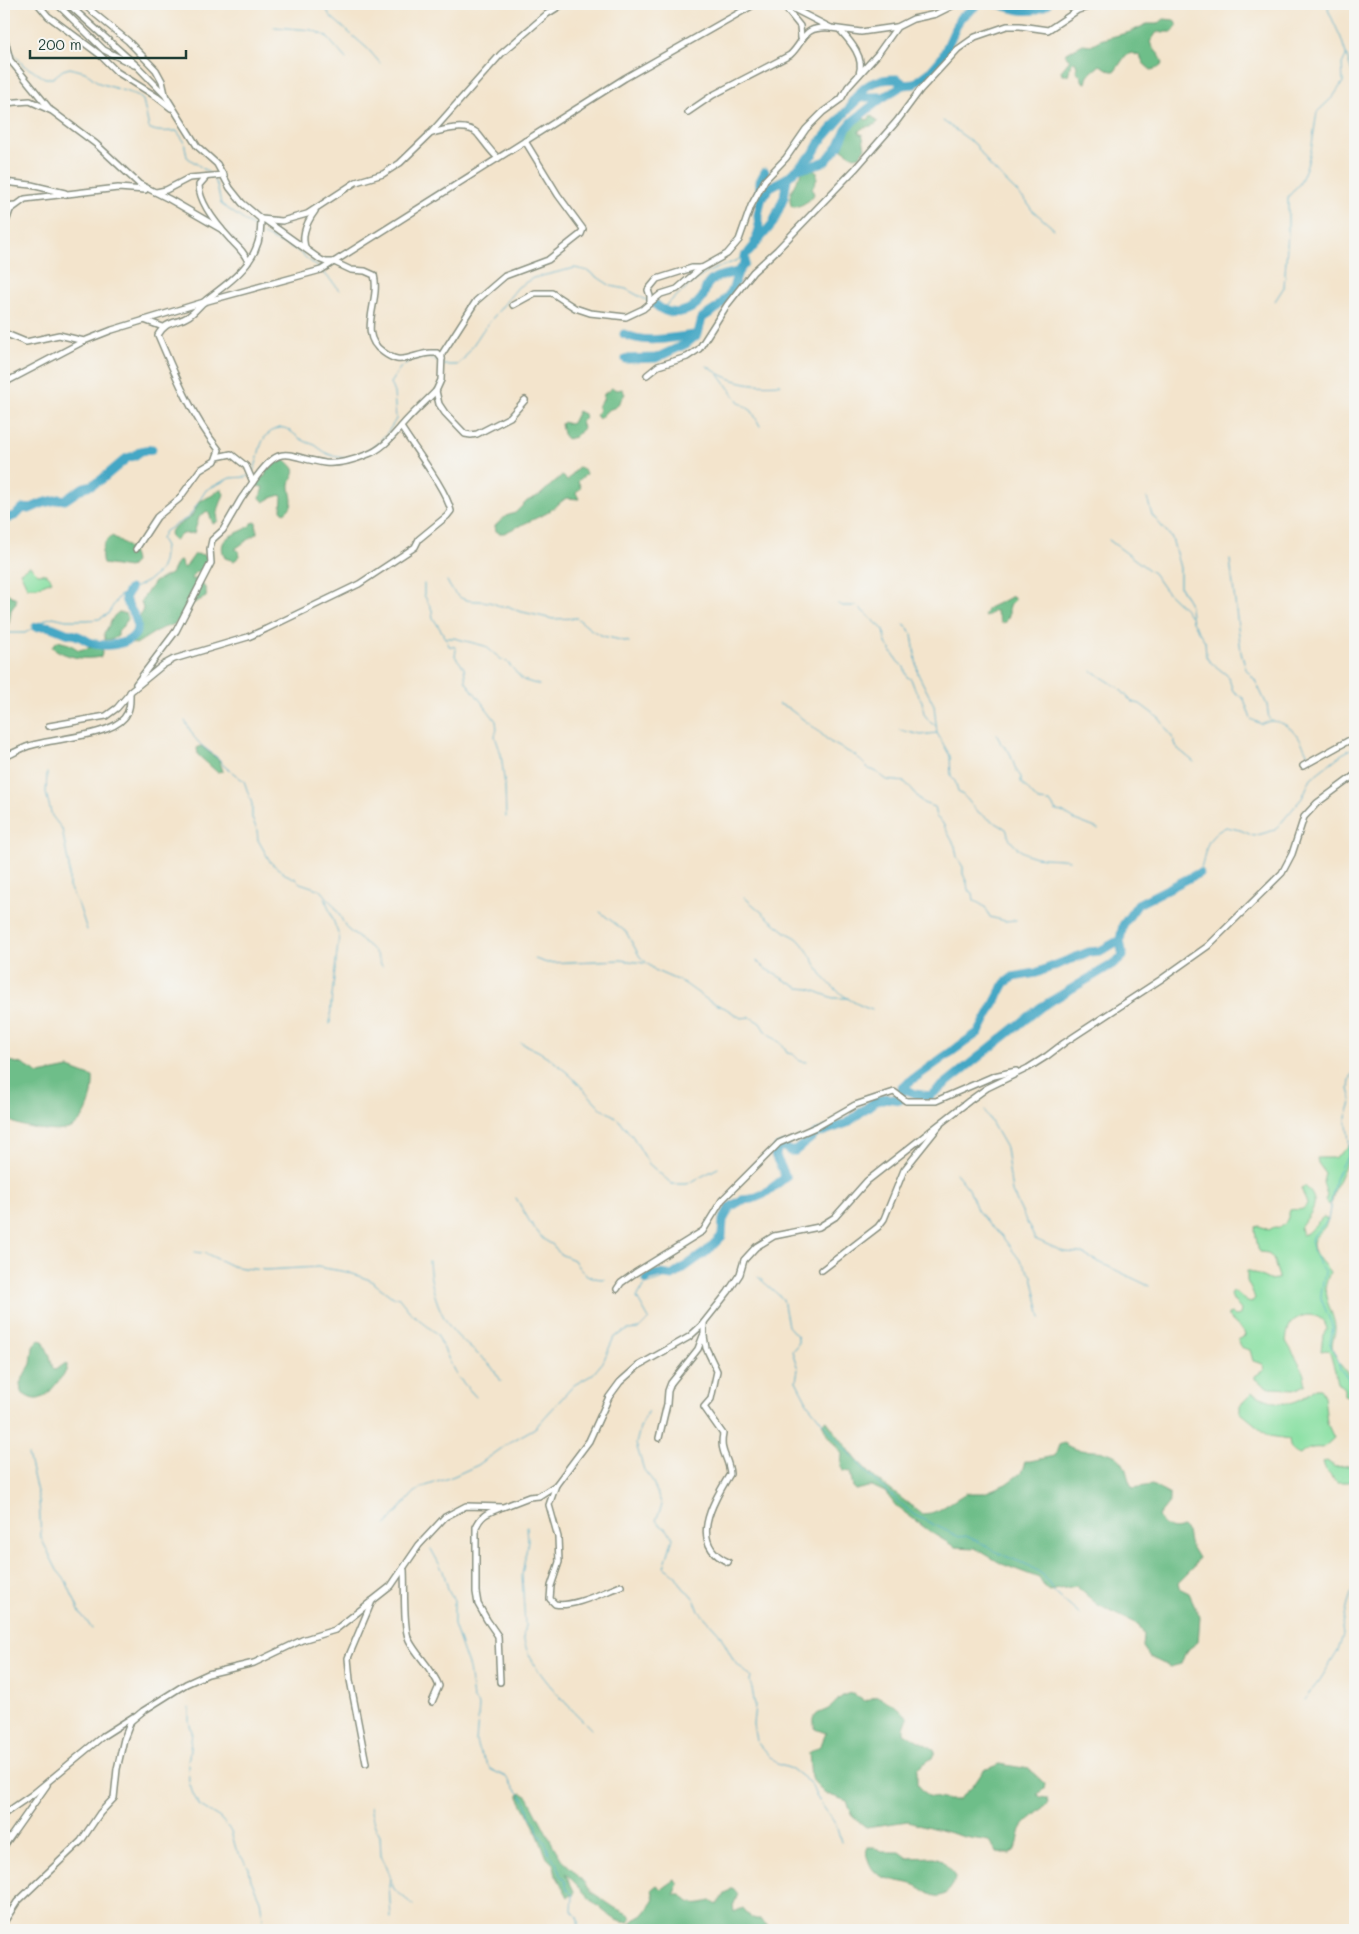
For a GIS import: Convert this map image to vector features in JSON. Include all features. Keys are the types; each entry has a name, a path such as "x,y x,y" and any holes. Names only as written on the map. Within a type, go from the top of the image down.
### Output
{"street":[{"path":"38,4 48,16 98,54 116,72 157,96 175,112"},
{"path":"57,4 104,50 138,67"},
{"path":"68,4 138,67 165,95 197,146 217,164 230,188 242,203 326,262 334,262 351,270 365,271 374,275 376,295 369,332 378,349 397,359 431,353 436,353 442,359"},
{"path":"83,4 128,41 156,70 162,81 165,95"},
{"path":"263,219 282,221 307,214 356,182 383,174 400,163 429,135 501,54 547,14 563,4"},
{"path":"4,382 84,341 143,320 321,270 625,78 755,4"},
{"path":"783,4 831,28 867,32 897,27 912,19 936,14 956,4"},
{"path":"783,4 800,26 801,38"},
{"path":"647,375 658,366 688,356 699,348 727,305 753,272 777,250 855,169 920,90 964,44 986,32 1008,26 1029,26 1048,30 1078,10 1099,4"},
{"path":"513,304 535,293 552,293 575,308 590,313 626,317 650,304 661,294 677,289 702,268 723,258 739,240 751,206 765,180 786,158 806,129 840,99 848,87 877,55 897,27"},
{"path":"688,112 713,95 790,55 801,38 815,29 831,28"},
{"path":"839,30 860,59 862,66 859,75"},
{"path":"4,36 10,60 52,111"},
{"path":"4,103 30,101 52,111 96,144 139,184 221,229"},
{"path":"429,135 453,129 473,131 498,158"},
{"path":"49,726 106,716 117,708 176,631 211,563 210,549 212,540 223,530 253,482 271,460 281,455 290,454 326,463 358,458 380,448 436,391 441,380 442,359 447,346 476,301 505,276 548,260 581,234 583,229 558,195 525,141"},
{"path":"8,219 10,210 25,199 130,188 154,192 166,190 189,178 224,174"},
{"path":"206,176 199,185 200,196 221,229 244,253 248,262"},
{"path":"4,182 31,185 71,194"},
{"path":"4,206 15,205"},
{"path":"307,250 304,240 305,229 316,208"},
{"path":"136,549 157,517 179,499 200,470 215,461 219,450 205,432 158,335 163,327 189,316 245,269 260,239 263,219"},
{"path":"650,304 648,290 657,279 692,268 702,268"},
{"path":"143,320 163,327"},
{"path":"4,333 26,342 60,335 84,341"},
{"path":"436,391 439,404 445,413 465,434 471,435 477,434 510,417 526,400"},
{"path":"130,692 163,665 174,659 248,637 360,584 415,547 419,539 447,516 450,511 449,504 401,427"},
{"path":"217,457 231,454 246,466 253,482"},
{"path":"4,757 30,746 64,740 115,726 130,709 130,692"},
{"path":"1304,766 1355,737"},
{"path":"621,1586 581,1601 565,1604 555,1604 550,1599 550,1586 560,1562 558,1537 549,1505 556,1485 589,1441 602,1417 609,1397 620,1382 638,1366 689,1337 704,1323 728,1292 740,1274 744,1260 756,1246 774,1236 819,1227 835,1217 851,1196 867,1181 947,1117 987,1088 1026,1068 1160,980 1208,946 1282,872 1292,854 1304,817 1318,803 1355,775"},
{"path":"617,1289 621,1283 634,1274 703,1231 722,1200 779,1143 818,1126 855,1105 887,1094 894,1092 906,1101 936,1102 994,1076 1026,1068"},
{"path":"822,1270 878,1227 884,1219 904,1170 947,1117"},
{"path":"704,1323 706,1348 717,1371 711,1399 704,1407 723,1434 722,1449 730,1468 730,1474 712,1508 707,1522 706,1535 712,1552 728,1562"},
{"path":"659,1438 668,1391 676,1376 698,1349 704,1336"},
{"path":"500,1682 498,1636 486,1620 478,1604 476,1592 476,1527 480,1519 487,1513 529,1497 539,1496 556,1485"},
{"path":"4,1814 33,1794 103,1736 186,1684 208,1674 254,1663 302,1640 335,1630 391,1586 419,1545 445,1517 466,1506 503,1507"},
{"path":"404,1569 408,1639 436,1677 439,1686 432,1702"},
{"path":"366,1762 350,1680 348,1658 372,1601"},
{"path":"4,1922 17,1902 81,1841 100,1813 114,1798 117,1768 124,1739 131,1721 143,1711"},
{"path":"4,1846 53,1776"}],"green space":[{"path":"1164,19 1174,20 1177,26 1173,32 1157,32 1150,42 1162,60 1163,64 1158,68 1151,70 1144,64 1140,56 1132,53 1126,55 1115,71 1100,65 1088,75 1086,83 1083,82 1076,71 1075,61 1071,64 1068,75 1062,75 1061,71 1070,60 1065,54 1083,44 1091,45 1100,40 1130,32 1147,24 1158,24"},
{"path":"871,115 878,122 859,131 859,134 862,134 865,148 860,156 854,157 842,149 847,132 859,117 868,120"},
{"path":"810,169 817,172 817,179 812,189 814,194 805,203 792,207 790,198 795,184 803,171"},
{"path":"612,388 622,389 625,394 616,407 608,410 599,419 596,415 599,410 598,406 603,400 604,394"},
{"path":"578,411 584,414 585,417 581,422 583,428 575,437 567,439 563,434 561,424 563,422 572,423"},
{"path":"282,458 293,467 294,471 290,484 292,503 284,513 281,510 281,495 264,502 260,498 263,487 257,486 256,481 266,475 265,469"},
{"path":"578,467 584,469 586,474 578,481 581,488 576,493 579,499 566,498 547,513 504,533 496,531 495,526 506,516 515,513 527,501 540,495 561,476 567,481"},
{"path":"221,489 224,494 217,513 218,521 213,524 207,511 199,517 194,533 182,534 175,540 172,538 171,530 191,517 200,501"},
{"path":"256,522 257,533 235,549 239,551 240,556 234,561 225,558 222,550 226,539"},
{"path":"112,536 124,543 133,553 135,562 129,568 103,564 103,548 106,541"},
{"path":"195,554 205,555 210,562 208,567 195,573 191,578 192,580 198,578 205,589 206,597 192,604 190,609 175,624 160,629 136,644 129,642 143,609 141,601 154,582 171,574 177,562 181,561 182,567 185,568"},
{"path":"30,566 38,574 48,575 52,581 37,587 27,587 20,572"},
{"path":"4,591 16,599 16,603 11,610 9,623 5,628"},
{"path":"1013,596 1015,600 1009,606 1009,615 1006,622 1001,623 996,611 986,617 984,616 988,608"},
{"path":"119,612 126,614 128,618 118,631 118,636 105,640 104,634 114,616"},
{"path":"58,641 69,644 79,650 101,645 103,649 101,657 82,658 64,654 52,646"},
{"path":"201,746 219,760 223,771 217,772 198,755 197,748"},
{"path":"4,1060 22,1064 39,1074 69,1068 93,1077 91,1098 82,1119 71,1128 57,1131 28,1127 10,1121 4,1116"},
{"path":"1349,1145 1352,1149 1332,1202 1328,1205 1325,1201 1327,1195 1323,1182 1325,1173 1317,1158 1334,1158"},
{"path":"1305,1186 1313,1197 1314,1203 1311,1212 1300,1228 1302,1235 1307,1233 1323,1217 1327,1218 1326,1226 1315,1238 1313,1245 1317,1256 1330,1272 1327,1280 1326,1298 1335,1324 1332,1345 1334,1354 1340,1364 1355,1381 1354,1396 1350,1397 1344,1395 1344,1389 1338,1382 1330,1353 1327,1350 1321,1351 1323,1335 1327,1329 1322,1320 1312,1315 1302,1316 1292,1322 1288,1331 1286,1341 1305,1380 1305,1385 1297,1389 1269,1388 1255,1379 1255,1376 1264,1370 1263,1364 1253,1361 1250,1350 1240,1346 1238,1340 1245,1336 1244,1332 1228,1317 1228,1314 1232,1313 1235,1316 1240,1315 1241,1310 1233,1300 1231,1295 1233,1292 1251,1303 1255,1298 1247,1281 1247,1271 1269,1280 1278,1279 1273,1259 1268,1253 1260,1252 1258,1249 1255,1230 1256,1227 1260,1226 1269,1230 1284,1225 1290,1210 1300,1210 1307,1204 1301,1188"},
{"path":"38,1340 43,1341 50,1356 53,1369 55,1370 66,1363 67,1367 64,1374 47,1394 39,1399 33,1399 21,1392 20,1383 31,1364 33,1347"},
{"path":"1316,1388 1320,1388 1324,1396 1327,1423 1334,1438 1323,1448 1310,1448 1300,1455 1297,1454 1292,1450 1289,1439 1269,1436 1240,1412 1240,1405 1252,1393 1285,1403 1299,1400"},
{"path":"826,1420 856,1459 876,1479 922,1514 939,1510 966,1493 984,1493 1006,1484 1021,1473 1025,1462 1055,1456 1059,1445 1064,1443 1078,1450 1109,1453 1116,1456 1124,1465 1133,1488 1152,1485 1170,1495 1170,1501 1158,1516 1162,1523 1168,1527 1174,1529 1182,1527 1187,1532 1189,1543 1198,1558 1194,1567 1178,1583 1179,1588 1189,1593 1200,1617 1198,1642 1186,1651 1181,1664 1170,1667 1150,1657 1143,1647 1144,1635 1139,1625 1098,1605 1076,1586 1049,1591 1039,1578 1002,1564 975,1548 955,1547 932,1533 896,1506 885,1492 872,1486 856,1490 853,1487 850,1472 843,1471 841,1466 842,1454 828,1436 822,1423"},
{"path":"1327,1461 1335,1467 1355,1465 1355,1477 1348,1482 1337,1482 1324,1469 1322,1463"},
{"path":"853,1693 865,1701 877,1696 894,1705 908,1717 904,1733 932,1748 935,1752 933,1757 917,1769 917,1784 928,1796 958,1800 973,1786 984,1770 1000,1764 1029,1769 1045,1784 1044,1789 1038,1794 1040,1797 1047,1798 1048,1803 1024,1825 1016,1847 1011,1854 997,1852 989,1841 965,1837 908,1821 866,1827 853,1817 847,1801 824,1793 811,1778 809,1753 821,1745 826,1733 815,1729 814,1718 818,1713 828,1709 843,1696"},
{"path":"522,1793 528,1797 562,1860 593,1893 615,1908 630,1915 629,1922 622,1922 604,1912 565,1873 574,1891 574,1894 568,1897 556,1875 554,1865 547,1858 535,1828 519,1797 519,1794"},
{"path":"868,1847 873,1847 882,1852 900,1852 908,1858 934,1857 940,1859 955,1875 954,1882 947,1893 936,1896 915,1885 888,1879 872,1868 866,1853"},
{"path":"675,1880 679,1884 674,1895 681,1895 688,1901 695,1903 711,1901 717,1905 724,1894 733,1888 738,1894 733,1906 734,1912 743,1908 752,1919 760,1919 770,1930 637,1930 630,1925 634,1920 643,1915 654,1900 652,1889 657,1885 662,1889"}],"waterway":[{"path":"324,4 330,16 368,49 380,63"},
{"path":"749,252 773,223 784,197 787,178 813,154 819,143 858,99 864,97 884,97 903,85 914,84 930,72 942,58 960,18 979,4"},
{"path":"998,4 1029,11 1041,8 1047,4"},
{"path":"1330,4 1329,12 1341,38 1355,78"},
{"path":"274,27 312,30 326,36 346,59"},
{"path":"9,47 23,65 45,78 53,78 63,70 70,68 85,72 99,83 137,95 143,100 149,128 159,131 177,131 184,141 187,157 209,173"},
{"path":"1275,301 1284,287 1288,233 1288,197 1300,183 1306,168 1311,151 1317,112 1333,97 1343,82 1342,64 1347,54"},
{"path":"852,102 861,91 876,82 897,79 904,84"},
{"path":"798,168 809,167 826,161 839,145 846,129 853,121 882,98"},
{"path":"943,121 975,144 990,166 1027,202 1031,209 1054,229"},
{"path":"760,195 760,181 765,172"},
{"path":"213,178 217,185 221,204 258,230"},
{"path":"755,241 759,230 758,215 761,200 770,187 787,178"},
{"path":"263,235 295,249 319,268"},
{"path":"654,304 660,307 665,306 700,277 736,261 749,252"},
{"path":"626,359 656,358 686,344 698,334 702,318 719,307 732,291 738,272 745,263 745,256"},
{"path":"443,365 457,365 463,360 483,330 518,287 533,278 575,268 588,271 611,286 626,289 648,301"},
{"path":"322,271 340,290"},
{"path":"655,304 667,311 686,311 702,298 711,280 739,271"},
{"path":"624,334 651,340 696,335"},
{"path":"415,359 426,357 440,362"},
{"path":"252,472 261,444 268,434 278,428 285,428 328,454 339,457 359,455 368,450 384,436 396,419 394,393 390,383 400,368 411,360"},
{"path":"707,366 733,380 751,384 780,384"},
{"path":"719,375 739,402 752,411 760,426"},
{"path":"4,520 16,515 23,508 29,509 43,503 60,499 65,500 84,487 101,480 127,458 141,451 152,449"},
{"path":"4,633 25,633 53,617 66,620 87,620 99,619 108,614 119,596 148,581 159,572 163,562 165,546 161,539 165,531 189,517 206,490 230,478 246,477 249,475"},
{"path":"1147,498 1152,515 1172,538 1180,568 1180,587 1189,602 1192,622 1205,641 1208,660 1228,676 1233,691 1244,699 1251,719 1261,724 1272,721 1280,723 1292,730 1301,741 1310,760"},
{"path":"1109,540 1153,573 1165,590 1189,615"},
{"path":"1230,560 1241,652 1246,669 1255,680 1267,705 1269,719"},
{"path":"447,581 453,591 465,600 493,603 501,607 508,606 518,611 553,619 577,618 590,629 603,636 629,642"},
{"path":"424,584 424,595 432,610 433,618 446,638 454,638 485,646 502,660 506,661 523,680 539,685"},
{"path":"36,627 52,627 95,644 109,645 129,640 137,630 136,619 125,598 130,589"},
{"path":"838,604 857,606 884,630 886,643 898,662 904,667 907,677 911,679 922,701 924,714 931,723 937,726"},
{"path":"904,624 912,634 918,674 934,705 937,733 950,756 951,777 955,781 958,792 978,812 1006,829 1010,840 1023,852 1037,857 1069,860"},
{"path":"446,638 449,646 455,647 455,656 464,668 466,682 496,721 497,729 495,736 501,754 506,817"},
{"path":"1092,671 1119,688 1132,702 1140,704 1160,719 1177,748 1194,762"},
{"path":"779,704 788,708 830,742 856,756 869,769 887,780 905,782 923,803 934,807 936,817 942,822 955,846 957,857 963,867 968,890 973,893 974,900 985,907 990,917 1005,921 1016,920"},
{"path":"185,721 201,745 244,781 252,804 252,818 257,830 258,840 271,863 300,883 321,890 335,907 347,929 370,947 382,966"},
{"path":"899,730 921,735 937,733"},
{"path":"997,734 1001,744 1009,751 1016,770 1021,777 1021,782 1038,801 1050,802 1056,811 1098,829"},
{"path":"1199,873 1207,846 1213,836 1226,827 1254,836 1275,830 1302,798 1311,778 1342,754 1355,747"},
{"path":"47,773 46,793 52,816 62,829 69,867 69,887 79,906 87,930"},
{"path":"902,1087 979,1032 1005,983 1013,977 1036,973 1089,952 1100,951 1120,940 1123,925 1138,904 1199,873"},
{"path":"744,897 780,928 799,940 820,972 836,990 850,1000 872,1010"},
{"path":"325,898 339,936 330,1024"},
{"path":"600,912 626,932 640,957 656,971 684,983 709,1001 741,1018 750,1017 760,1023 765,1031 783,1045 787,1053 793,1054 800,1061 807,1062"},
{"path":"646,1280 655,1274 672,1276 706,1252 722,1236 723,1220 730,1207 742,1200 752,1199 764,1194 786,1177 775,1155 778,1148 783,1146 790,1151 795,1151 816,1134 847,1123 874,1102 886,1098 900,1100 902,1087 915,1094 930,1096 1041,1007 1118,961 1123,956 1120,941"},
{"path":"535,959 547,963 621,960 644,963"},
{"path":"757,961 764,968 799,988 810,989 833,998 848,998"},
{"path":"521,1043 551,1059 571,1076 602,1109 616,1117 633,1137 649,1164 672,1184 687,1184 718,1168"},
{"path":"1355,1071 1350,1080 1349,1089 1352,1100 1346,1117 1349,1141 1348,1157 1342,1164 1335,1179 1328,1220 1312,1237 1311,1245 1319,1264 1325,1272 1321,1299 1333,1327 1330,1344 1340,1369 1348,1378 1350,1387 1355,1394"},
{"path":"985,1111 1006,1148 1012,1192 1035,1239 1064,1252 1080,1253 1149,1286"},
{"path":"956,1173 969,1189 977,1210 989,1225 1001,1235 1032,1276 1041,1318"},
{"path":"516,1198 530,1222 543,1239 553,1245 560,1254 574,1260 586,1274 594,1278 604,1279"},
{"path":"195,1252 207,1254 232,1266 243,1268 265,1270 318,1267 347,1272 370,1280 391,1296 398,1297 410,1312 437,1334 456,1375 476,1397"},
{"path":"429,1261 435,1296 445,1320 458,1337 489,1364 501,1381"},
{"path":"386,1525 414,1493 423,1487 478,1465 512,1441 535,1428 574,1385 592,1375 603,1362 614,1337 628,1330 639,1329 649,1319 637,1298 643,1286 672,1276"},
{"path":"758,1277 783,1299 788,1326 798,1337 798,1344 792,1351 798,1369 796,1381 808,1404 841,1445 876,1482 914,1515 959,1537 966,1536 988,1546 995,1552 1030,1566 1043,1575 1055,1593 1080,1615"},
{"path":"648,1411 640,1428 636,1444 644,1470 652,1480 662,1505 656,1520 673,1538 664,1567 675,1575 684,1589 693,1596 699,1611 719,1633 734,1661 751,1677 750,1682 755,1706 753,1724 756,1741 777,1764 792,1769 811,1784 816,1796 836,1825 841,1842"},
{"path":"28,1455 39,1500 41,1538 57,1570 66,1581 81,1615 92,1629"},
{"path":"1355,1493 1355,1500"},
{"path":"527,1526 528,1541 522,1575 524,1638 528,1652 546,1681 591,1729"},
{"path":"431,1549 443,1571 449,1592 454,1600 454,1625 469,1668 473,1699 479,1706 476,1741 478,1749 490,1769 506,1777 526,1802 530,1817 536,1824 538,1833 546,1844 549,1854 558,1865 560,1875 565,1881 567,1889 573,1895 572,1911 578,1922 575,1930"},
{"path":"1304,1700 1320,1680 1338,1651 1343,1635 1342,1628 1348,1603 1355,1582"},
{"path":"189,1708 189,1722 192,1732 188,1765 189,1782 193,1794 199,1805 220,1818 231,1831 236,1849 249,1868 251,1880 260,1900 265,1930"},
{"path":"370,1807 374,1824 380,1835 381,1856 387,1867 394,1889 413,1905"},
{"path":"390,1878 391,1918"}]}
